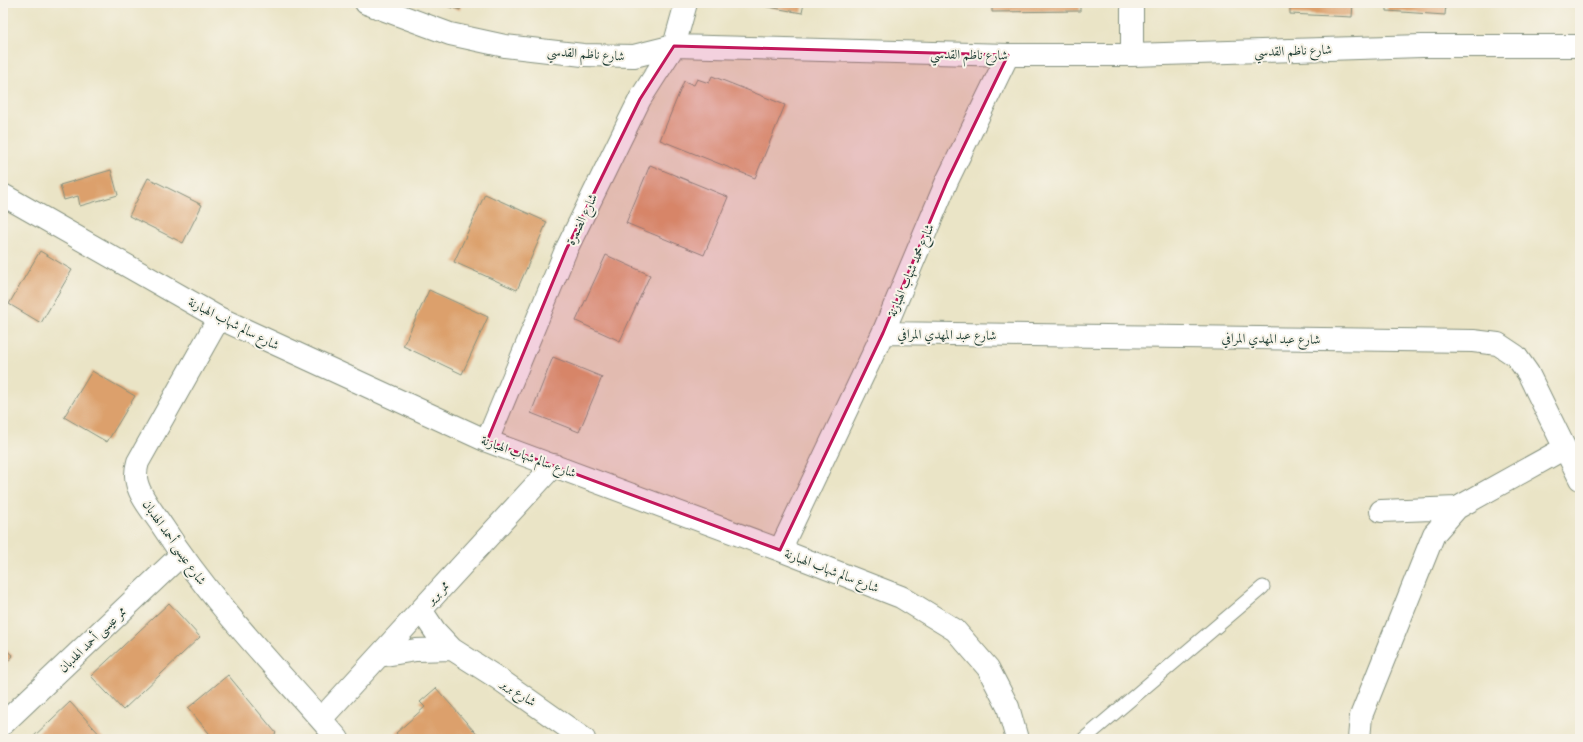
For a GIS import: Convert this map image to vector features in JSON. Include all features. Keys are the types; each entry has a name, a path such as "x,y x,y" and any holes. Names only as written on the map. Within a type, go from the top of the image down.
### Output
{"street":[{"name":"شارع ناظم القدسي","path":"366,3 450,34 505,46 583,55 634,56 674,46 1008,55 1132,55 1422,46 1580,46"},
{"name":"شارع الضمرة","path":"487,442 566,250 640,99 674,46 686,3"},
{"path":"1132,3 1132,55"},
{"name":"شارع محمد شهاب الهبارنة","path":"780,550 883,333 947,181 1008,55"},
{"name":"شارع سالم شهاب الهبارنة","path":"3,195 219,318 487,442 554,465 901,597 956,630 988,668 1008,707 1017,739"},
{"name":"شارع عيسى أحمد الهدبان","path":"219,318 138,462 137,483 142,497 181,554 249,640 338,739"},
{"name":"شارع عبد المهدي المرافي","path":"883,333 1473,341 1498,344 1516,356 1528,373 1580,479"},
{"path":"1359,739 1361,716 1434,534 1457,508 1564,448"},
{"name":"ممر برير","path":"321,719 554,465"},
{"path":"1381,511 1457,508"},
{"name":"ممر عيسى أحمد الهدبان","path":"3,724 181,554"},
{"name":"شارع برير","path":"421,610 435,631 452,649 519,692 584,739"},
{"path":"379,656 416,650 452,649"}],"lane":[{"path":"1084,739 1263,587"}],"highlighted area":[{"path":"674,46 1008,55 947,181 883,333 780,550 487,441 566,250 640,99"}],"building":[{"path":"436,3 461,3 460,10"},
{"path":"746,3 804,3 802,13"},
{"path":"992,3 1080,3 1080,11 992,12"},
{"path":"1290,3 1353,3 1352,17 1290,14"},
{"path":"1387,3 1446,3 1445,15 1387,11"},
{"path":"1543,3 1543,6 1517,4"},
{"path":"712,76 785,105 755,178 660,140 684,81 694,85 697,79 709,83"},
{"path":"650,165 728,197 704,255 626,223"},
{"path":"111,170 118,195 80,206 78,196 64,200 60,185"},
{"path":"148,178 202,205 183,243 129,216"},
{"path":"485,194 547,222 517,290 454,262"},
{"path":"40,251 72,270 41,323 9,304"},
{"path":"606,255 650,275 620,341 576,321"},
{"path":"429,290 488,317 462,374 403,346"},
{"path":"553,357 602,377 579,432 531,413"},
{"path":"92,371 135,396 107,442 64,417"},
{"path":"169,603 200,637 123,710 91,676"},
{"path":"3,647 13,656 3,667"},
{"path":"228,675 276,733 269,739 214,739 188,708"},
{"path":"436,688 481,739 401,739 396,733 425,707 420,702"},
{"path":"70,702 104,739 31,739"}]}
